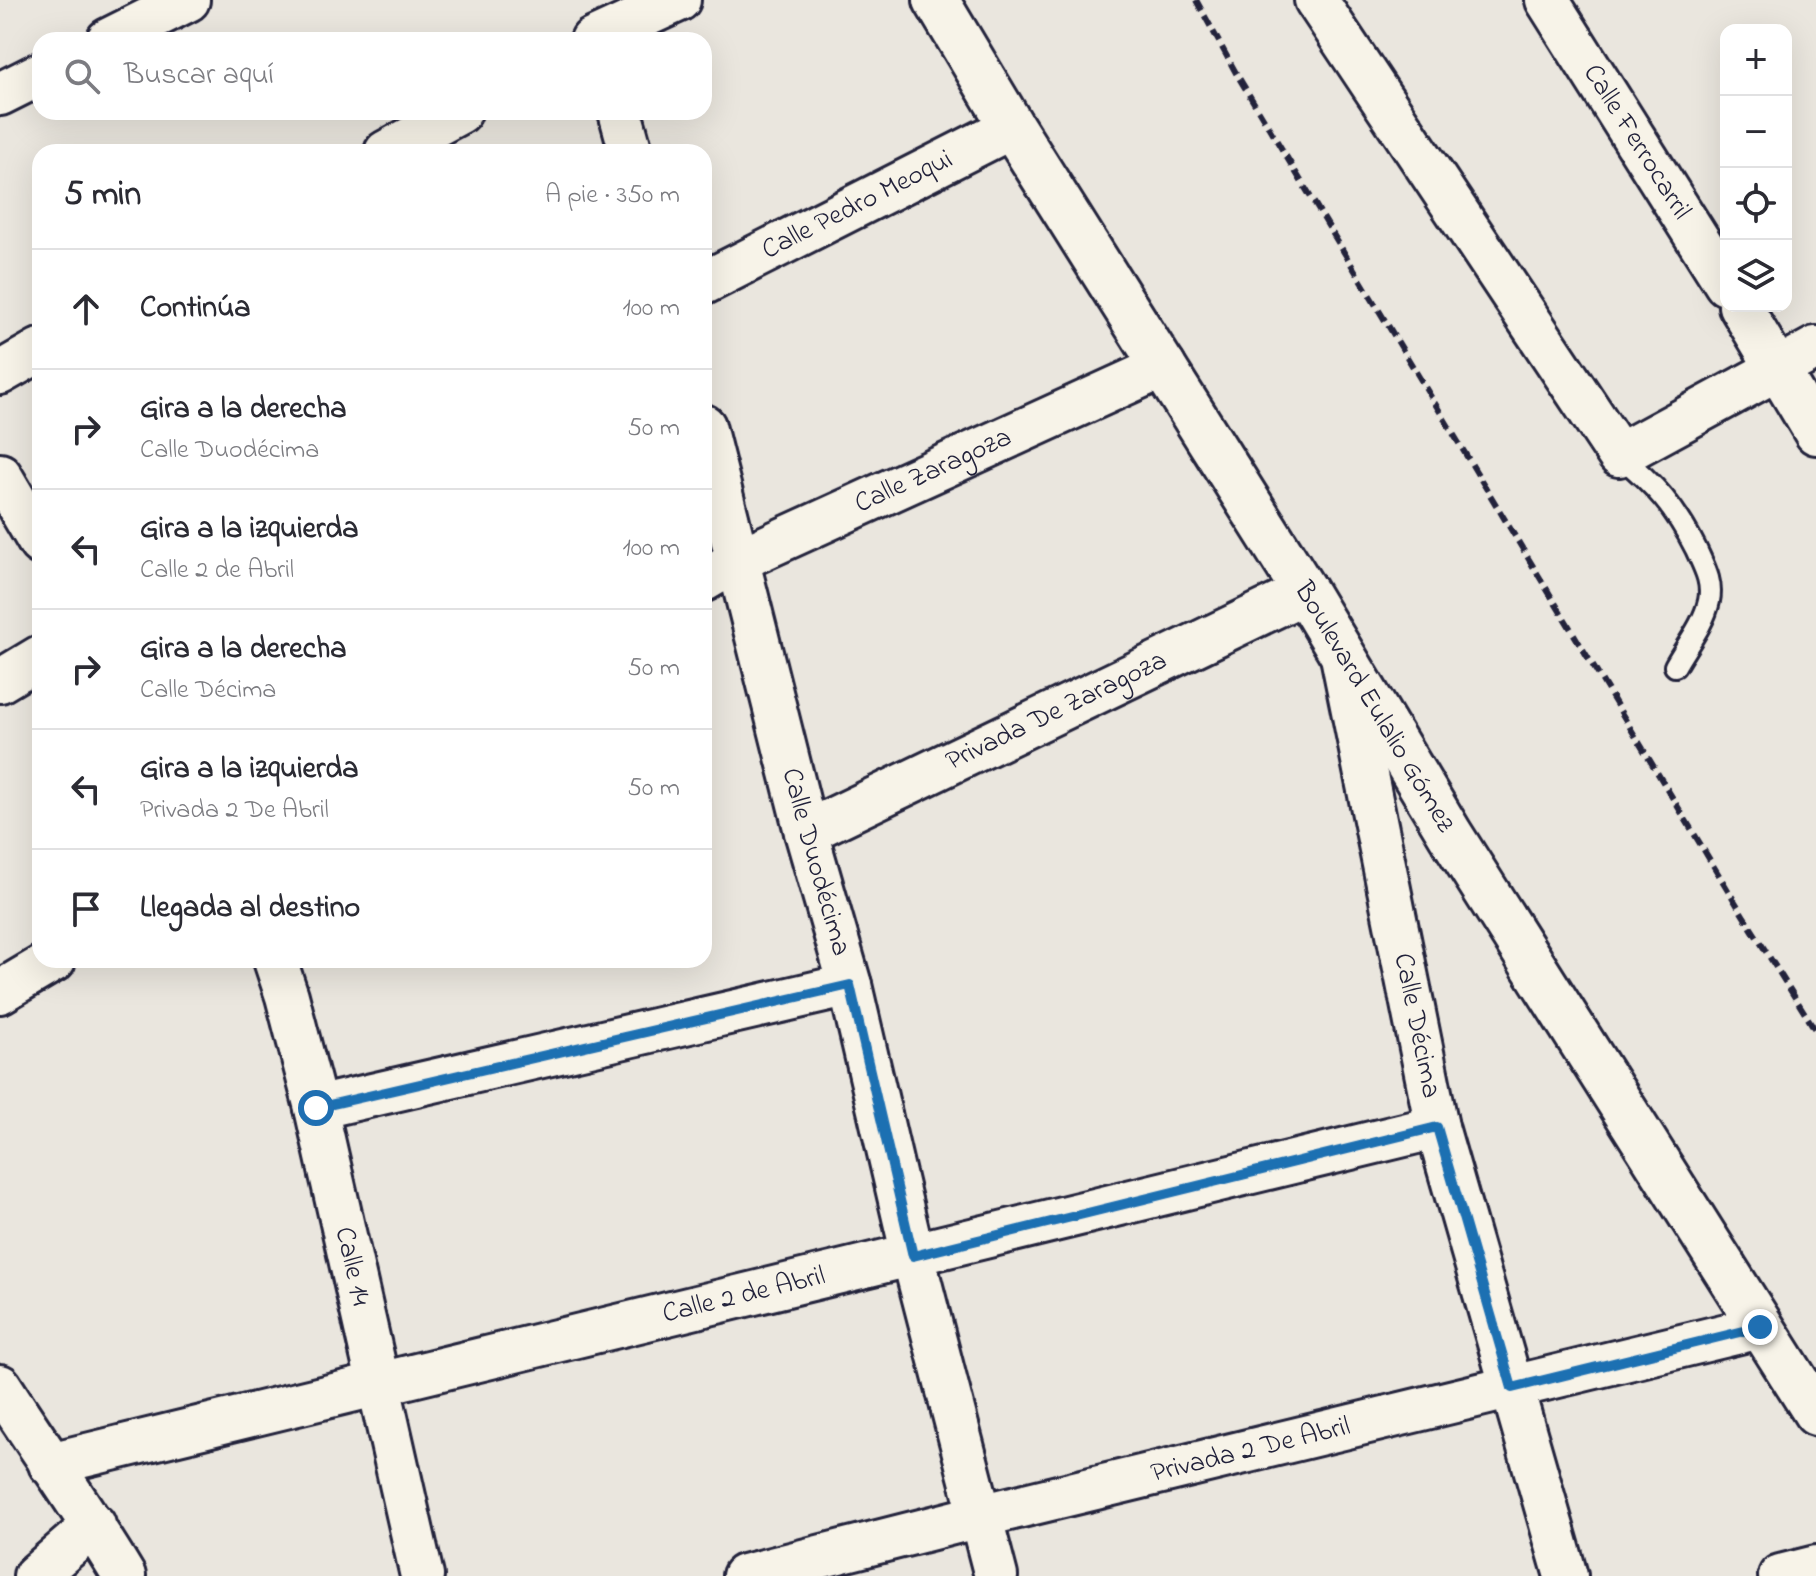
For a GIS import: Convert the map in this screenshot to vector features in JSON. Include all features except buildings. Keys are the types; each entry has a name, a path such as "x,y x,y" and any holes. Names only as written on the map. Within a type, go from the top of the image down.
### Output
{"main road":[{"name":"Boulevard Eulalio Gómez","path":"936,0 1012,127 1305,592 1450,834 1816,1413"}],"street":[{"path":"124,32 188,0"},
{"path":"612,32 679,0"},
{"path":"1316,0 1619,455 1816,348"},
{"name":"Calle Ferrocarril","path":"1547,0 1720,274"},
{"path":"0,94 32,78"},
{"path":"401,144 445,120"},
{"path":"622,120 629,144"},
{"name":"Calle Pedro Meoqui","path":"712,279 1012,127"},
{"path":"1744,312 1816,433"},
{"path":"0,373 32,355"},
{"name":"Calle Zaragoza","path":"721,570 1164,366"},
{"path":"0,475 32,529"},
{"name":"Calle Duodécima","path":"712,494 721,570 806,832 850,985 913,1256 996,1576"},
{"name":"Privada De Zaragoza","path":"806,832 1305,592"},
{"name":"Calle Décima","path":"1342,656 1437,1127 1566,1576"},
{"path":"0,681 32,662"},
{"path":"0,992 40,968"},
{"name":"Calle 14","path":"278,968 316,1108 422,1576"},
{"path":"316,1108 850,985"},
{"name":"Calle 2 de Abril","path":"50,1464 1437,1127"},
{"name":"Privada 2 De Abril","path":"744,1576 1760,1327"},
{"path":"0,1386 94,1525 124,1576"},
{"path":"35,1576 94,1525"},
{"path":"1780,1576 1816,1567"}],"lane":[{"path":"1619,455 1658,490 1679,517 1708,576 1707,612 1675,666"}],"railway":[{"path":"1196,0 1236,73 1816,1031"}],"route":[{"path":"316,1108 850,985 913,1256 1437,1127 1512,1388 1760,1327"}]}
